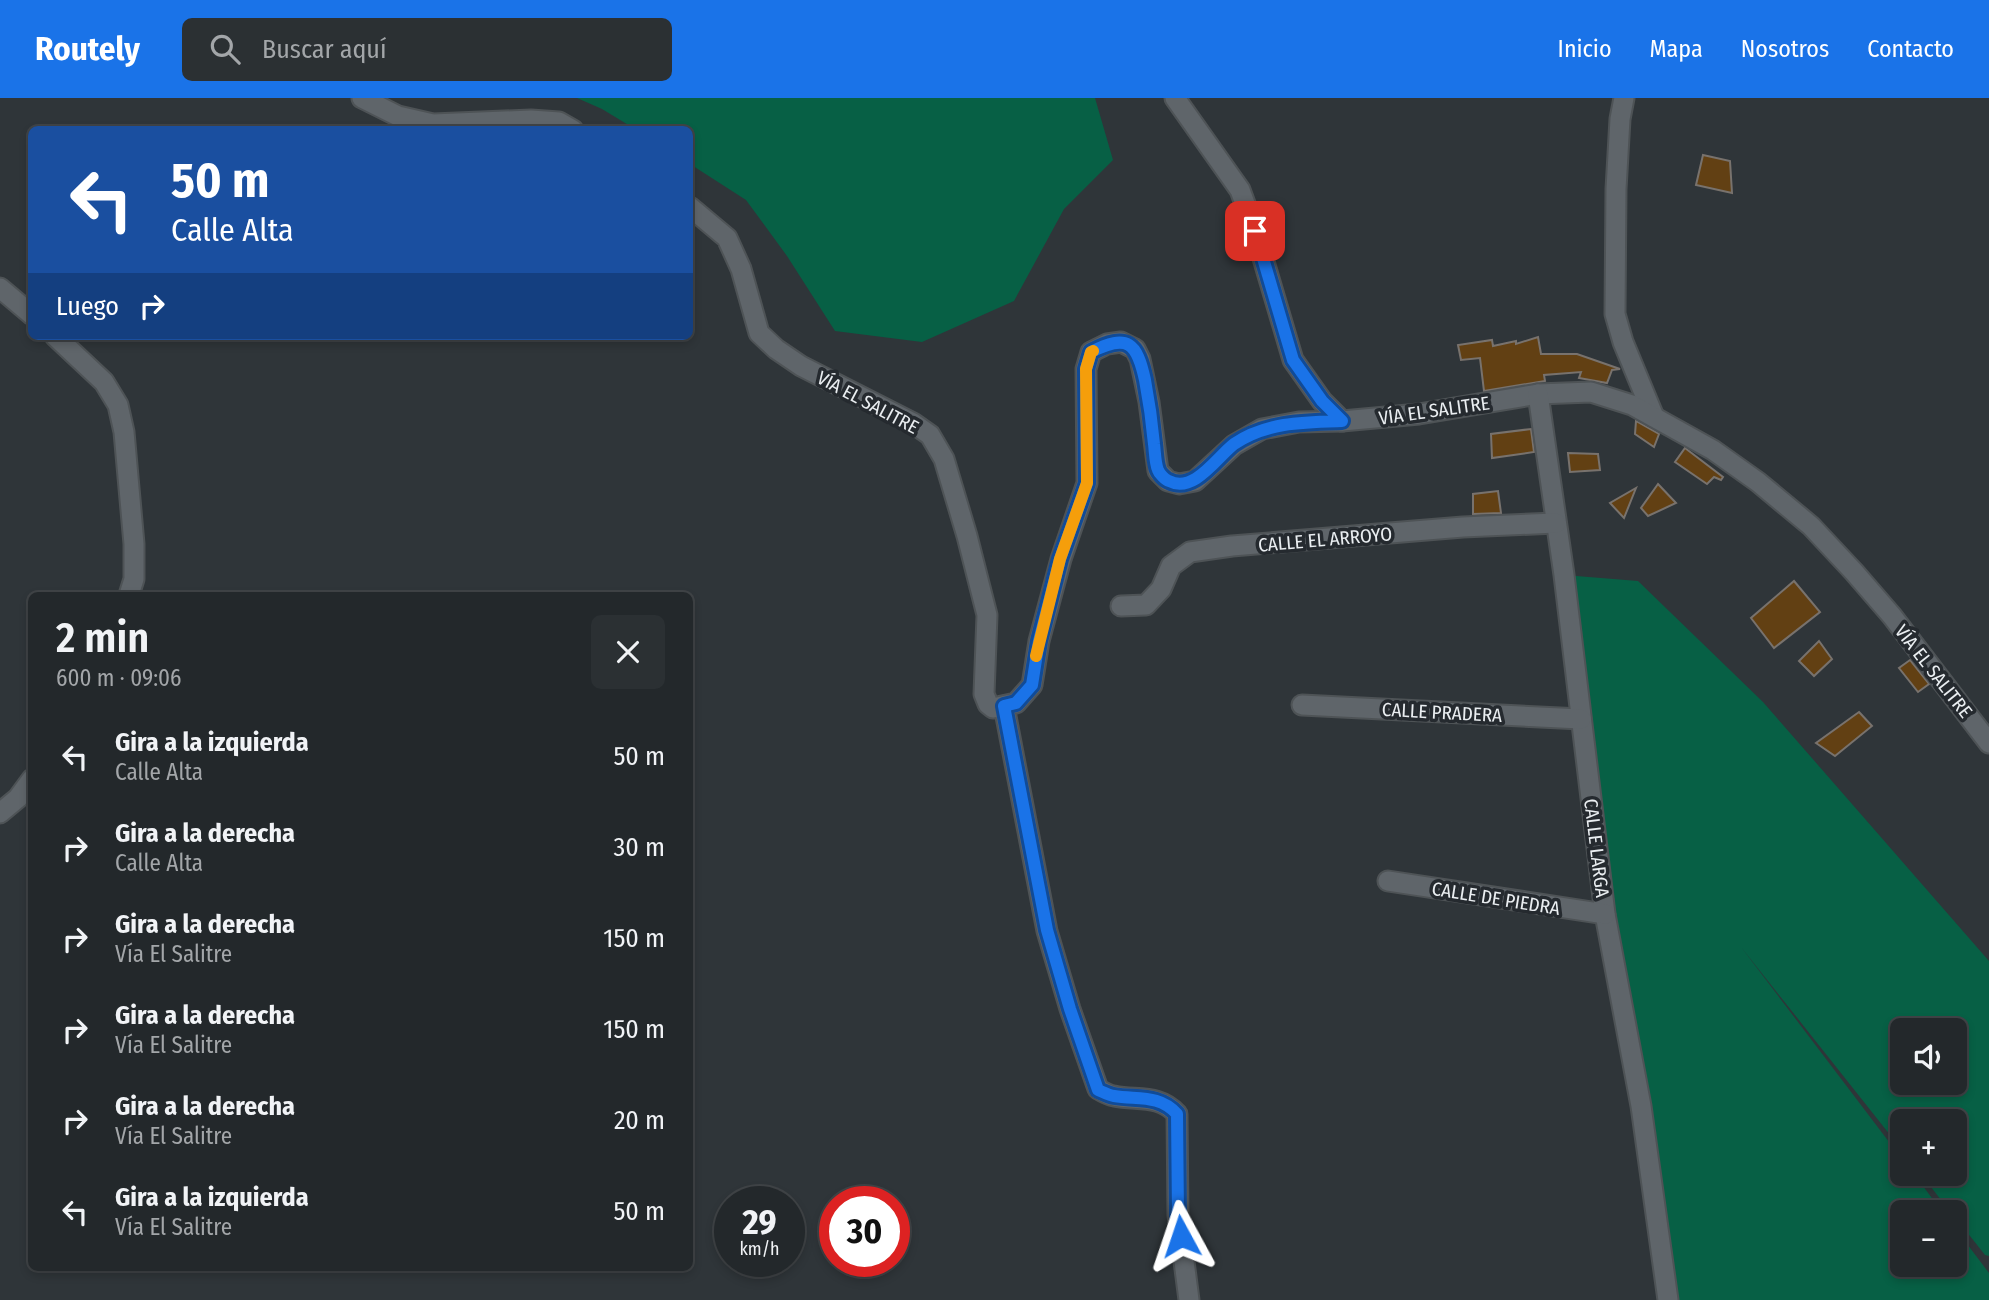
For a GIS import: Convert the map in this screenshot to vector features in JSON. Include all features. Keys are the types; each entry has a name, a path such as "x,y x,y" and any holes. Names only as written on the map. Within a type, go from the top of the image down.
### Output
{"street":[{"path":"362,98 398,116 433,124 531,120 559,122 566,126"},
{"path":"1175,98 1240,190 1255,231 1293,360 1322,401 1342,421"},
{"path":"1624,98 1620,119 1616,189 1615,314 1623,342 1654,417"},
{"name":"VÍA EL SALITRE","path":"693,210 727,238 741,269 759,333 801,366 913,423 930,435 944,458 987,615 984,694 993,708 1016,703 1032,685 1039,641 1060,559 1087,483 1086,369 1091,352 1107,344 1121,342 1135,349 1140,359 1158,471 1168,481 1179,484 1195,481 1234,444 1262,429 1299,422 1419,414 1538,394 1591,392 1632,405 1713,450 1758,482 1811,526 1892,616 1989,743"},
{"path":"0,288 28,312"},
{"path":"59,340 104,382 118,405 124,432 134,544 134,579 130,592"},
{"name":"CALLE LARGA","path":"1538,394 1605,914 1641,1106 1668,1300"},
{"name":"CALLE EL ARROYO","path":"1121,606 1146,605 1161,589 1171,566 1190,552 1463,527 1556,523"},
{"name":"CALLE PRADERA","path":"1302,705 1581,719"},
{"path":"1004,706 1047,930 1098,1090 1112,1096 1161,1102 1170,1106 1177,1114 1178,1215 1189,1300"},
{"path":"0,813 18,798 28,784"},
{"name":"CALLE DE PIEDRA","path":"1388,881 1605,914"}],"green space":[{"path":"577,98 1095,98 1113,160 1064,209 1014,301 922,342 835,331 787,256 746,200 693,166 693,126 630,126"},
{"path":"1564,575 1638,581 1763,702 1989,961 1989,1256 1985,1255 1967,1232 1967,1200 1941,1200 1930,1186 1967,1186 1967,1109 1890,1109 1890,1135 1741,947 1890,1143 1890,1186 1923,1186 1933,1200 1890,1200 1890,1277 1967,1277 1967,1244 1989,1273 1989,1300 1667,1300"}],"building":[{"path":"1703,155 1730,161 1732,193 1696,185"},
{"path":"1538,337 1541,354 1577,354 1620,369 1612,370 1607,383 1579,378 1581,372 1544,375 1545,381 1484,391 1480,358 1461,360 1458,345 1492,340 1493,346 1516,341 1516,344"},
{"path":"1636,421 1659,434 1654,447 1635,434"},
{"path":"1531,429 1534,452 1492,458 1491,434"},
{"path":"1685,448 1723,477 1721,480 1714,477 1707,484 1675,462"},
{"path":"1568,453 1598,454 1600,470 1570,472"},
{"path":"1658,484 1676,503 1648,516 1641,508"},
{"path":"1636,488 1624,518 1610,503"},
{"path":"1498,491 1501,513 1473,514 1473,494"},
{"path":"1794,581 1820,612 1774,648 1751,618"},
{"path":"1819,641 1832,659 1814,676 1799,661"},
{"path":"1910,660 1929,684 1918,692 1899,668"},
{"path":"1859,712 1872,726 1835,756 1816,743"}],"slow traffic":[{"path":"1036,656 1060,559 1087,483 1086,369 1093,351"}],"route":[{"path":"1181,1236 1178,1215 1177,1114 1170,1106 1161,1102 1112,1096 1098,1090 1047,930 1004,706 1016,703 1032,685 1039,641 1060,559 1087,483 1086,369 1091,352 1107,344 1121,342 1135,349 1140,359 1149,402 1158,471 1168,481 1179,484 1195,481 1234,444 1262,429 1299,422 1342,421 1322,401 1293,360 1255,231"}]}
